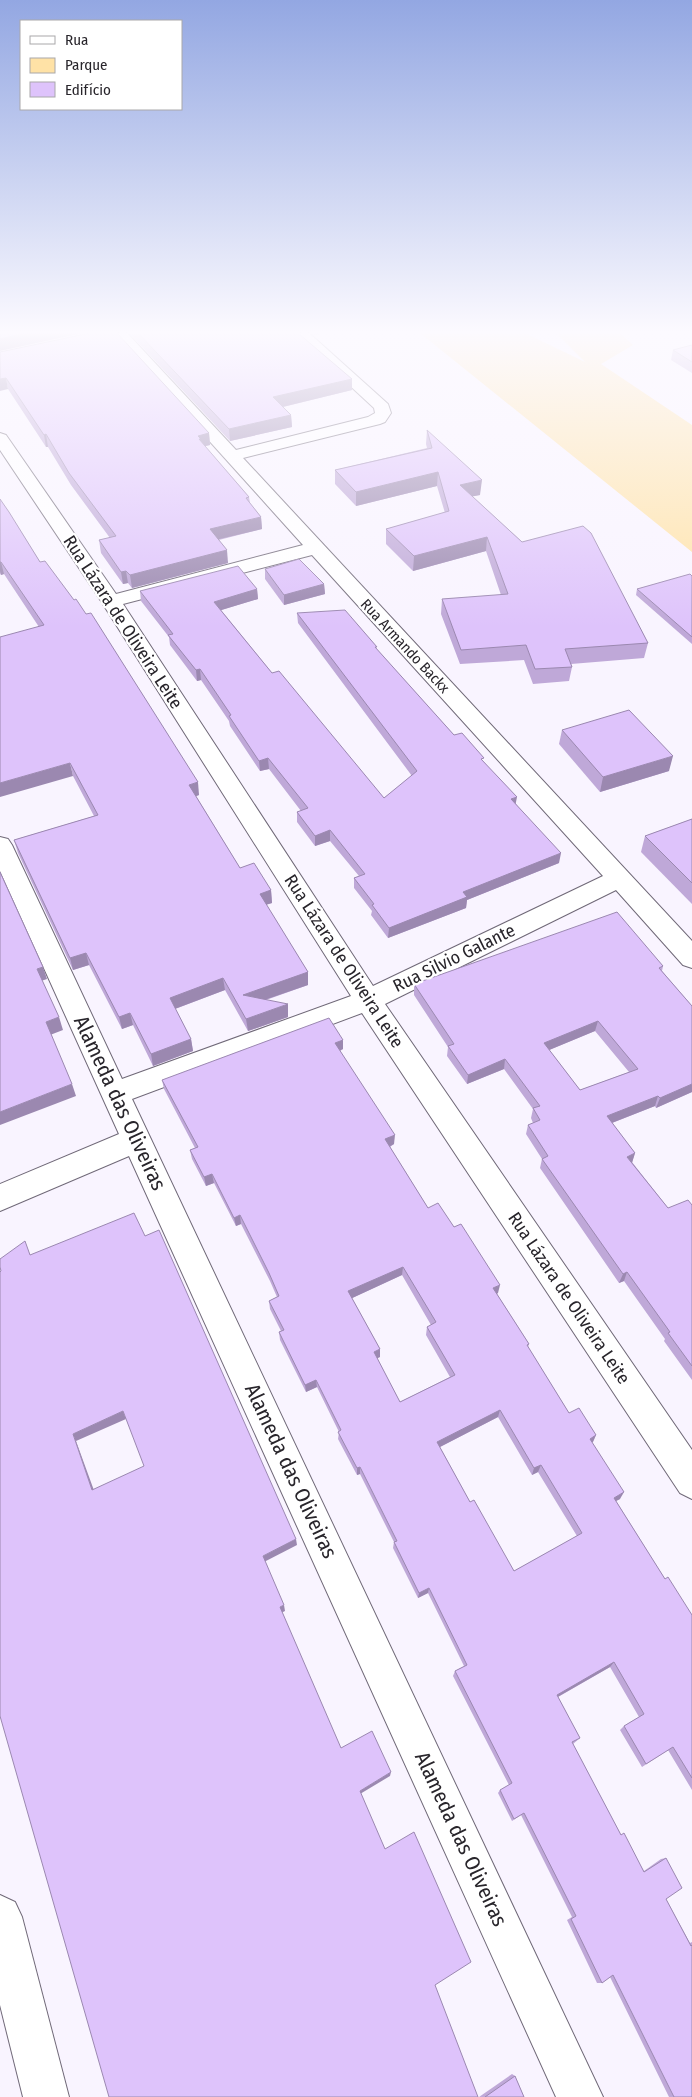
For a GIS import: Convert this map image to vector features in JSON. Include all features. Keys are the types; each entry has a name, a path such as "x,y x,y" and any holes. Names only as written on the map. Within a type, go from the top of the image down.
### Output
{"street":[{"name":"Rua Armando Backx","path":"207,431 692,958"},
{"path":"231,456 334,431"},
{"name":"Rua Lázara de Oliveira Leite","path":"0,438 111,601 368,1000 692,1481"},
{"path":"111,601 314,548"},
{"name":"Alameda das Oliveiras","path":"0,845 580,2097"},
{"name":"Rua Silvio Galante","path":"115,1093 368,1000 620,878"},
{"path":"0,1198 137,1139"},
{"path":"0,1917 46,2097"}],"green space":[{"path":"542,431 692,431 692,552"}],"building":[{"path":"41,431 207,431 209,433 198,436 201,439 199,439 249,497 246,498 261,517 210,529 227,550 130,575 126,571 121,572 99,540 116,536 69,473 46,434 44,435"},
{"path":"427,431 482,480 460,485 522,542 583,526 591,533 648,643 565,649 572,667 535,669 526,645 461,650 442,599 508,594 487,537 414,556 386,529 449,511 438,472 356,492 335,470 432,448"},
{"path":"0,499 40,562 45,561 86,614 91,613 198,782 189,785 240,868 254,863 271,890 260,894 308,972 243,995 288,1004 246,1019 223,978 170,998 191,1039 151,1054 130,1013 119,1017 86,953 70,958 14,840 98,815 70,763 0,783 0,637 44,625 0,562"},
{"path":"299,559 324,584 284,595 265,569"},
{"path":"238,566 257,589 214,602 272,673 279,671 384,798 417,771 297,613 345,610 377,647 375,647 454,735 462,733 484,758 481,759 517,797 511,799 561,853 463,892 467,897 389,928 354,878 365,874 330,830 315,836 297,812 308,808 268,758 259,761 200,669 196,670 168,635 173,634 140,591"},
{"path":"690,574 692,576 692,637 637,589"},
{"path":"629,710 673,756 603,777 562,730"},
{"path":"692,819 692,883 645,836"},
{"path":"0,872 43,967 37,969 59,1017 46,1022 72,1084 0,1112"},
{"path":"617,912 663,966 659,968 692,1006 692,1084 660,1098 658,1096 607,1116 635,1153 627,1157 668,1208 688,1200 692,1205 692,1366 627,1272 623,1274 542,1159 548,1156 528,1125 540,1120 533,1108 540,1106 505,1059 468,1075 448,1046 454,1044 414,984","holes":["598,1021 638,1069 580,1090 544,1043"]},
{"path":"329,1018 343,1040 335,1043 395,1135 385,1139 428,1208 438,1203 454,1227 461,1224 500,1285 493,1288 529,1344 527,1345 569,1413 579,1408 596,1435 590,1439 624,1492 614,1498 665,1579 668,1577 692,1615 692,1778 673,1747 646,1764 624,1726 644,1714 614,1662 557,1695 580,1738 572,1742 621,1835 624,1833 644,1872 666,1858 682,1888 666,1899 692,1945 692,2097 674,2097 613,1975 602,1983 571,1919 576,1916 524,1813 514,1819 500,1790 512,1783 455,1671 467,1665 429,1588 419,1593 394,1542 397,1541 360,1467 357,1468 338,1432 341,1430 316,1380 305,1385 279,1332 284,1330 269,1301 279,1296 269,1273 240,1215 234,1218 212,1174 204,1177 190,1150 198,1147 162,1080","holes":["403,1267 436,1322 427,1327 455,1375 400,1402 374,1352 380,1349 348,1291","500,1410 534,1468 541,1465 582,1533 514,1571 474,1500 470,1502 437,1442"]},
{"path":"134,1213 145,1236 159,1230 296,1539 263,1556 284,1605 280,1607 341,1748 372,1731 391,1772 360,1791 385,1849 414,1832 471,1962 435,1985 478,2097 109,2097 0,1716 0,1259 25,1241 30,1255","holes":["123,1411 144,1466 92,1490 73,1434"]},
{"path":"515,2076 524,2097 485,2097"}]}
